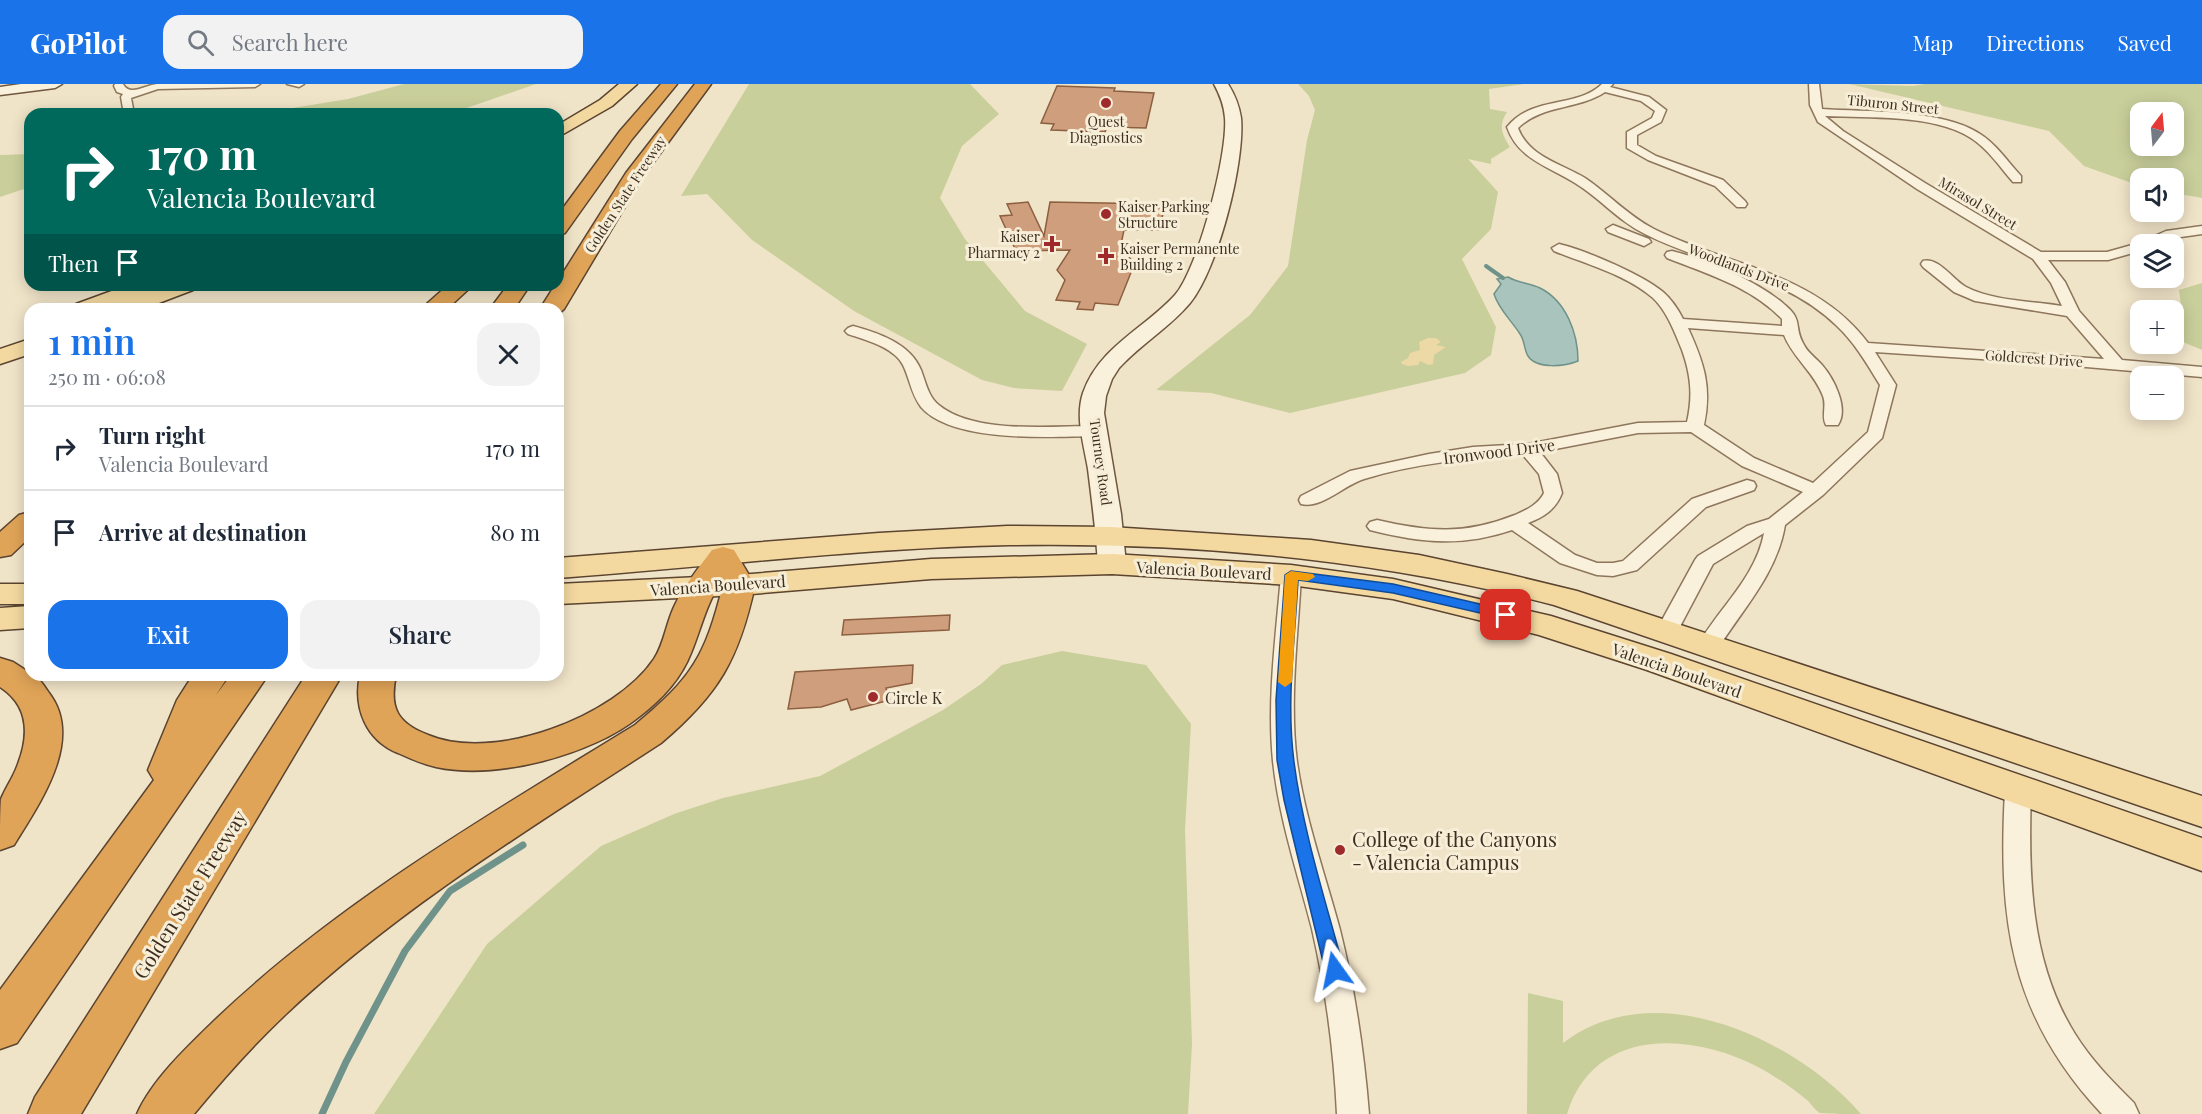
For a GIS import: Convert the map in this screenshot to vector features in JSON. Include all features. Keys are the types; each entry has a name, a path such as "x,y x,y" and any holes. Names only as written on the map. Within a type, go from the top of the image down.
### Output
{"highway":[{"name":"Golden State Freeway","path":"564,221 626,135 669,84"},
{"name":"Golden State Freeway","path":"564,289 633,177 703,84"},
{"path":"581,167 626,135"},
{"path":"440,303 455,291"},
{"path":"0,548 24,526"},
{"path":"162,1114 195,1073 250,1017 328,947 405,889 648,734 681,707 705,680 716,662 733,612 721,576 691,607 677,648 651,687 617,714 576,737 538,748 487,756 440,754 398,738 378,716 374,690 376,681"},
{"path":"0,670 27,688 40,708 45,728 43,753 28,788 0,834"},
{"path":"145,825 195,700 207,681"},
{"path":"0,1028 246,681"},
{"name":"Golden State Freeway","path":"53,1114 320,681"}],"main road":[{"path":"564,116 610,84"},
{"path":"564,128 606,103 629,84"},
{"path":"100,303 133,291"},
{"path":"138,303 170,291"},
{"path":"0,340 24,331"},
{"path":"0,357 24,348"},
{"name":"Valencia Boulevard","path":"564,568 721,576 931,570 1112,550 1274,545 1383,559 1511,584 1565,598 2202,812"},
{"name":"Valencia Boulevard","path":"1112,550 1393,589 1551,627 1671,666 2202,855"},
{"path":"1291,575 1322,566 1352,569 1416,579 1545,608 1667,631"},
{"name":"Valencia Boulevard","path":"564,593 721,576"},
{"path":"0,594 24,594"},
{"path":"0,619 24,617"},
{"path":"2018,791 2030,783 2049,783 2186,823 2202,824"}],"street":[{"path":"0,91 55,84"},
{"path":"128,108 126,97 164,85 255,84"},
{"path":"292,84 299,84"},
{"name":"Tourney Road","path":"1112,550 1094,431 1094,396 1107,370 1121,351 1175,308 1193,285 1215,222 1229,171 1231,103 1229,93 1221,84"},
{"path":"1814,84 1815,105 1818,112"},
{"path":"119,86 121,90 131,94"},
{"path":"1606,86 1645,99 1661,110 1657,120 1631,134 1631,146 1653,158 1719,183 1741,204"},
{"name":"Woodlands Drive","path":"1606,86 1525,113 1512,127 1517,142 1528,152 1581,181 1629,221 1651,233 1752,269 1792,287 1827,309 1865,347 1888,384 1876,434 1816,491 1776,523 1754,530 1705,560 1667,631"},
{"name":"Tiburon Street","path":"1818,112 1922,120 1965,131 1976,136 2017,179"},
{"name":"Mirasol Street","path":"1818,112 1822,120 1839,133 2038,256 2058,282 2072,312 2117,364"},
{"path":"1613,229 1748,288 1783,309 1790,318 1790,331 1797,348 1818,370 1833,399 1832,421"},
{"path":"2171,234 2202,230"},
{"path":"1668,253 1686,246"},
{"path":"1559,248 1647,288 1660,297 1678,323 1697,371 1700,395 1695,427 1748,462 1816,491"},
{"path":"2038,256 2108,256 2130,250"},
{"path":"1928,264 1959,289 1980,298 2072,312"},
{"path":"1678,323 1790,331"},
{"path":"853,331 888,344 911,362 919,393 935,411 967,424 1010,430 1094,431"},
{"name":"Goldcrest Drive","path":"1865,347 2202,372"},
{"name":"Ironwood Drive","path":"1308,500 1356,475 1473,452 1528,449 1638,428 1695,427"},
{"path":"1377,526 1398,531 1458,536 1482,533 1541,511 1552,496 1551,479 1548,472 1528,449"},
{"path":"1514,522 1572,562 1594,569 1620,569 1630,566 1699,503 1747,486"},
{"path":"1709,645 1719,624 1767,562 1776,523"},
{"path":"1291,575 1284,700 1285,760 1292,800 1331,951 1342,1007 1350,1062 1353,1114"},
{"path":"2018,791 2016,876 2021,925 2042,1000 2065,1046 2090,1079 2123,1114"}],"green space":[{"path":"404,84 536,84 466,108 293,108 348,99"},
{"path":"749,84 970,84 999,114 962,146 940,198 965,239 1025,311 1087,344 1062,391 1014,388 982,380 854,311 752,240 707,194 681,196"},
{"path":"1298,84 1524,84 1489,89 1490,109 1507,112 1502,130 1510,147 1491,159 1491,164 1468,159 1498,192 1491,229 1462,259 1496,327 1491,355 1465,373 1290,413 1211,393 1156,390 1250,315 1288,266 1307,140 1315,110 1309,96"},
{"path":"1849,84 1913,86 1925,84 2202,84 2202,198 2184,195 2184,168 2130,168 2130,182 2084,166 2049,131"},
{"path":"24,154 24,189 0,197 0,155"},
{"path":"2202,283 2202,350 2184,342 2184,300 2180,300 2179,290"},
{"path":"1062,651 1146,665 1191,724 1185,830 1192,1044 1188,1114 374,1114 487,944 601,846 674,814 723,798 820,776 943,710 981,684 1002,665"},
{"path":"1528,993 1563,1001 1563,1043 1599,1023 1639,1014 1680,1015 1721,1024 1762,1040 1799,1061 1833,1086 1861,1114 1820,1113 1795,1091 1758,1067 1731,1055 1703,1047 1675,1044 1647,1045 1621,1052 1599,1065 1580,1086 1567,1114 1527,1114"}],"sand":[{"path":"1428,338 1436,338 1441,342 1436,345 1446,347 1434,355 1433,364 1429,365 1420,361 1418,365 1402,364 1401,362 1408,358 1410,353 1420,350 1419,342"}],"water":[{"path":"1508,277 1540,288 1557,301 1573,329 1578,361 1545,365 1528,356 1522,337 1502,310 1494,294 1501,284 1497,279"}],"building":[{"name":"Quest Diagnostics","path":"1057,86 1115,88 1114,91 1154,93 1146,128 1107,127 1105,132 1051,130 1054,124 1041,123"},
{"name":"Kaiser Permanente Building 2","path":"1028,202 1044,236 1050,202 1158,204 1157,208 1164,208 1160,230 1124,230 1120,249 1134,262 1132,265 1134,265 1118,305 1095,303 1093,310 1077,309 1080,302 1056,300 1065,280 1057,270 1070,250 1016,251 1000,216 1012,215 1007,204"},
{"path":"950,615 949,630 842,635 844,620"},
{"name":"Circle K","path":"913,665 912,683 886,688 890,700 851,710 847,699 821,707 788,709 795,672"}],"waterway":[{"path":"1486,266 1503,278"},
{"path":"322,1114 346,1062 405,951 450,891 523,845"}],"slow traffic":[{"path":"1285,682 1291,575 1308,577"}],"place":[{"name":"Quest Diagnostics","path":"1106,103"},
{"name":"Kaiser Parking Structure","path":"1106,214"},
{"name":"Kaiser Pharmacy 2","path":"1052,244"},
{"name":"Kaiser Permanente Building 2","path":"1106,256"},
{"name":"Circle K","path":"873,697"},
{"name":"College of the Canyons - Valencia Campus","path":"1340,850"}],"route":[{"path":"1335,970 1292,800 1285,760 1284,700 1291,575 1393,589 1506,615"}]}
